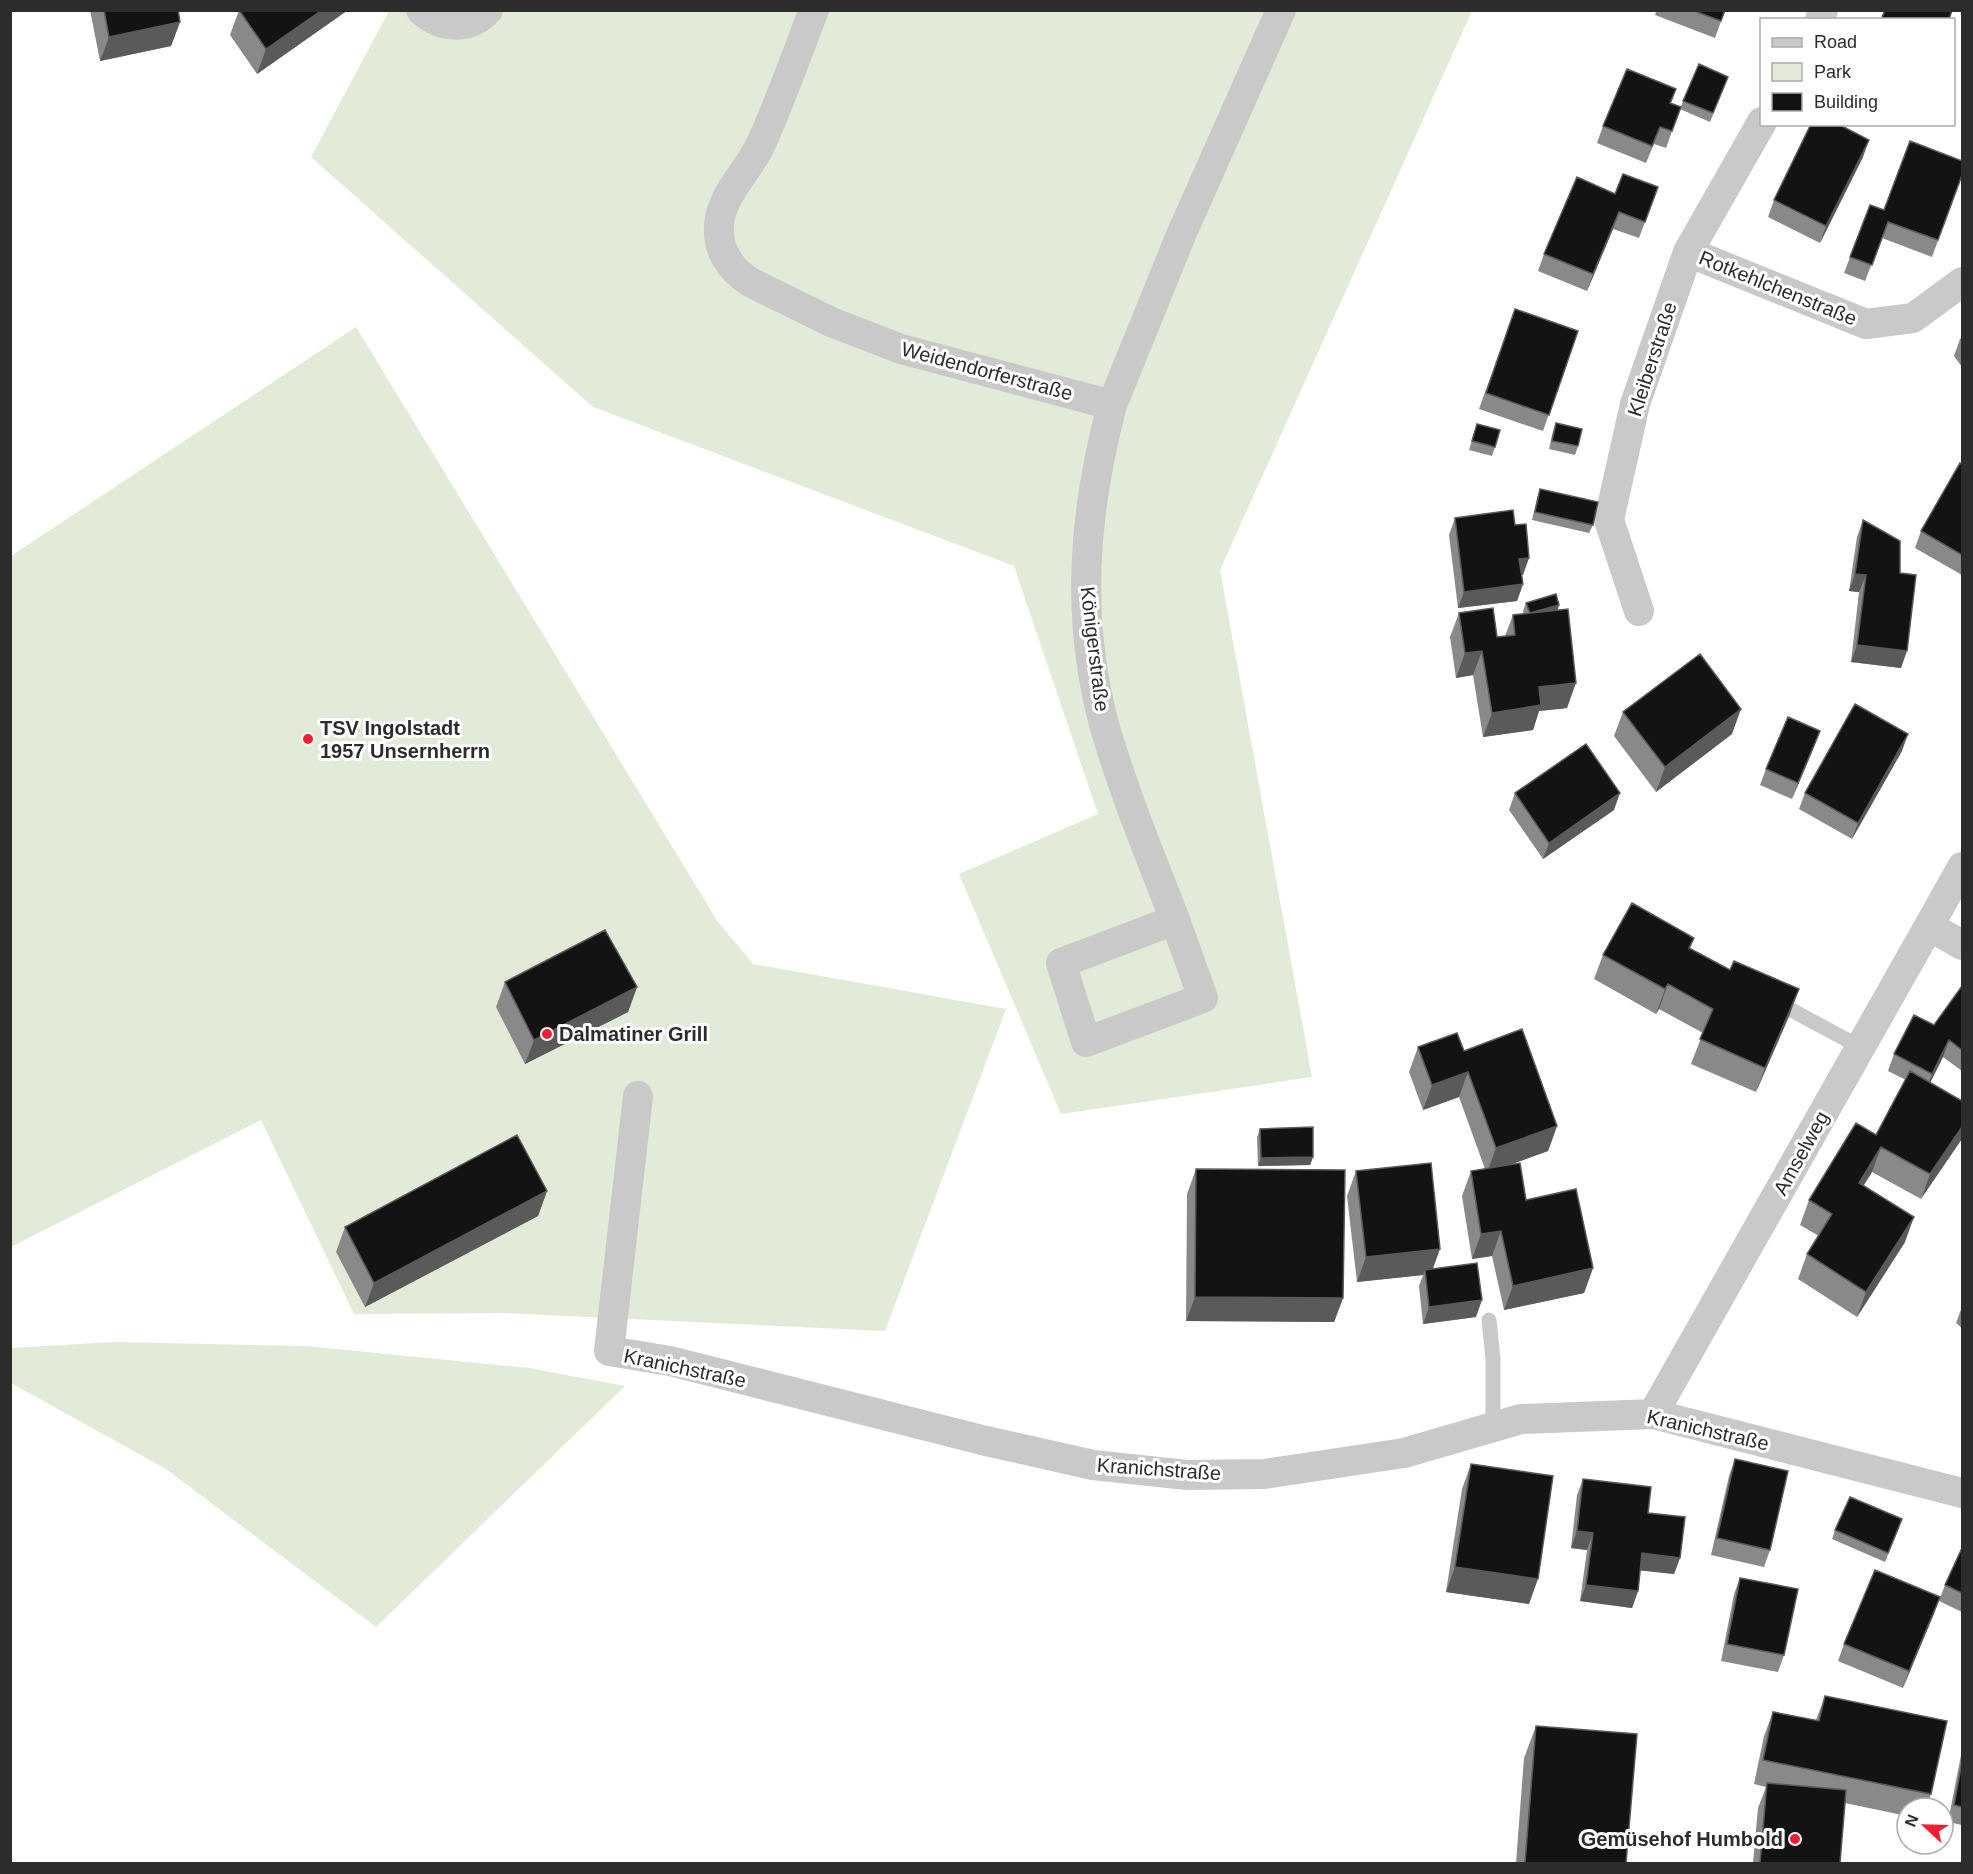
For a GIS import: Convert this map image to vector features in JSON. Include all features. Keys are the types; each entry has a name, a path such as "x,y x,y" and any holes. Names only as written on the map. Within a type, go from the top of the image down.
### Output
{"street":[{"path":"421,10 432,19 453,26 475,21 488,10"},
{"name":"Weidendorferstraße","path":"814,10 758,150 722,210 718,238 729,264 738,275 750,282 831,322 901,349 1112,405"},
{"path":"1112,405 1181,235 1281,10"},
{"name":"Kleiberstraße","path":"1639,611 1609,520 1635,404 1688,252 1760,124"},
{"name":"Rotkehlchenstraße","path":"1688,252 1866,324 1913,318 1962,282"},
{"name":"Königerstraße","path":"1112,405 1098,457 1090,510 1086,563 1087,617 1093,670 1104,722 1120,774 1175,921 1203,998 1086,1042 1061,963 1175,921"},
{"name":"Amselweg","path":"1653,1414 1962,867"},
{"path":"1929,926 1962,945"},
{"name":"Kranichstraße","path":"638,1096 609,1352 670,1361 1094,1466 1187,1475 1264,1474 1404,1453 1521,1419 1653,1414 1962,1493"}],"lane":[{"path":"1760,993 1860,1047"},
{"path":"1489,1320 1493,1427"}],"green space":[{"path":"389,11 1472,11 1220,570 1312,1077 1061,1114 959,874 1098,814 1014,566 593,407 311,157"},
{"name":"TSV Ingolstadt 1957 Unsernherrn","path":"356,327 718,922 753,964 1006,1009 885,1331 504,1313 354,1314 261,1120 11,1247 11,556"},
{"path":"113,1342 306,1346 529,1368 625,1386 376,1627 166,1469 11,1383 11,1348"}],"building":[{"path":"104,10 178,10 180,22 109,37"},
{"path":"239,10 322,10 266,49"},
{"path":"1692,10 1725,10 1721,21"},
{"path":"1885,10 1952,10 1950,18 1882,18"},
{"path":"1699,64 1728,77 1713,113 1683,101"},
{"path":"1627,69 1676,89 1670,103 1681,107 1672,131 1660,127 1652,146 1603,126"},
{"path":"1810,126 1842,126 1869,140 1826,226 1774,200"},
{"path":"1910,141 1962,161 1962,175 1938,240 1888,222 1872,265 1850,257 1870,205 1884,210"},
{"path":"1623,174 1658,187 1645,222 1619,212 1593,274 1544,254 1577,177 1615,194"},
{"path":"1515,309 1578,331 1549,415 1486,393"},
{"path":"1556,423 1582,429 1578,446 1552,441"},
{"path":"1477,424 1500,430 1495,447 1472,441"},
{"path":"1960,463 1962,465 1962,555 1921,531"},
{"path":"1540,489 1598,502 1593,525 1535,512"},
{"path":"1513,510 1515,525 1526,524 1529,558 1519,559 1523,584 1464,592 1455,518"},
{"path":"1863,520 1900,541 1900,573 1916,575 1907,651 1857,645 1866,575 1855,574"},
{"path":"1556,594 1559,605 1530,613 1526,603"},
{"path":"1493,608 1497,637 1515,635 1513,615 1568,609 1576,683 1539,687 1541,705 1492,713 1482,651 1465,653 1459,613"},
{"path":"1700,654 1741,709 1665,767 1623,712"},
{"path":"1855,704 1908,734 1858,823 1805,793"},
{"path":"1788,717 1820,731 1798,783 1766,769"},
{"path":"1586,744 1620,793 1549,843 1515,793"},
{"path":"1632,903 1694,938 1689,948 1730,970 1734,961 1799,989 1765,1068 1700,1039 1713,1009 1668,984 1665,989 1603,955"},
{"path":"605,930 637,987 534,1040 505,982"},
{"path":"1962,986 1962,1050 1949,1040 1932,1074 1894,1054 1914,1015 1934,1025"},
{"path":"1522,1029 1557,1126 1496,1148 1468,1072 1432,1085 1418,1047 1457,1033 1464,1051"},
{"path":"1910,1071 1962,1101 1962,1127 1930,1174 1881,1147 1859,1183 1914,1217 1866,1292 1807,1254 1832,1214 1809,1200 1856,1123 1876,1135"},
{"path":"1313,1127 1313,1157 1261,1158 1260,1129"},
{"path":"517,1135 547,1191 374,1283 345,1227"},
{"path":"1431,1163 1440,1249 1366,1257 1356,1171"},
{"path":"1520,1163 1526,1200 1576,1189 1593,1268 1513,1286 1501,1231 1481,1234 1471,1171"},
{"path":"1196,1169 1345,1170 1343,1298 1195,1297"},
{"path":"1477,1263 1482,1300 1429,1307 1425,1270"},
{"path":"1735,1459 1788,1471 1770,1550 1717,1538"},
{"path":"1471,1464 1553,1476 1538,1579 1455,1567"},
{"path":"1583,1479 1651,1487 1648,1513 1685,1517 1680,1558 1642,1553 1638,1591 1586,1585 1593,1533 1577,1531"},
{"path":"1850,1497 1902,1519 1888,1553 1835,1530"},
{"path":"1962,1548 1962,1593 1945,1585"},
{"path":"1875,1570 1940,1597 1909,1671 1844,1644"},
{"path":"1740,1578 1798,1589 1784,1655 1727,1644"},
{"path":"1825,1696 1947,1721 1931,1794 1763,1760 1773,1712 1819,1721"},
{"path":"1536,1726 1637,1734 1626,1863 1525,1863"},
{"path":"1962,1762 1962,1807 1955,1805"},
{"name":"Gemüsehof Humbold","path":"1767,1783 1846,1790 1840,1863 1760,1863"}],"place":[{"name":"TSV Ingolstadt 1957 Unsernherrn","path":"308,739"},
{"name":"Dalmatiner Grill","path":"547,1034"},
{"name":"Gemüsehof Humbold","path":"1795,1839"}]}
